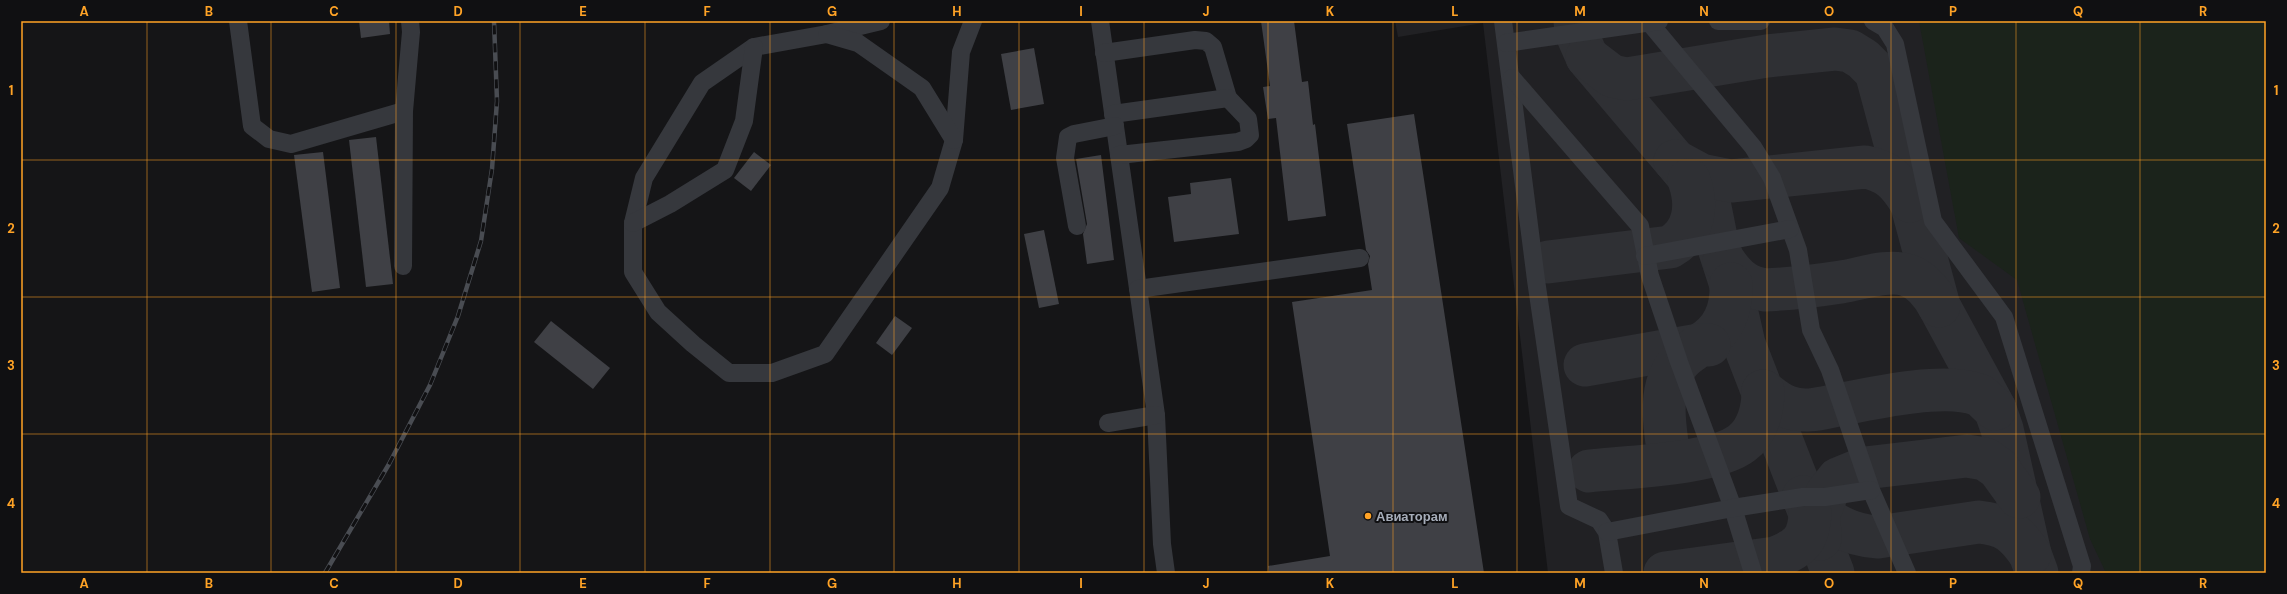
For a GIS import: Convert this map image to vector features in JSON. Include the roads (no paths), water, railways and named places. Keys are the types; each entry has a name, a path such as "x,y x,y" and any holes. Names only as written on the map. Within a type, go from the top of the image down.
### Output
{"lane":[{"path":"238,21 252,126 269,139 291,144 404,111"},
{"path":"403,266 404,111 411,32 410,21"},
{"path":"880,21 826,34 754,47 702,83 644,178 633,223 633,272 658,312 692,344 728,373 772,373 825,354 940,188 954,140 961,52 973,21"},
{"path":"1100,21 1156,415 1162,544 1166,573"},
{"path":"1503,21 1512,78 1536,280 1569,506 1599,520 1607,532 1614,573"},
{"path":"1506,43 1648,21 1660,21"},
{"path":"1648,21 1753,147 1772,178 1798,250 1810,325 1830,370 1872,490 1907,573"},
{"path":"1718,21 1761,21"},
{"path":"1873,21 1885,28 1894,44 1933,221 2004,317 2082,566 2081,573"},
{"path":"826,34 858,43 922,88 954,140"},
{"path":"1104,53 1195,40 1206,41 1213,46 1228,98 1248,119 1250,135 1246,139 1119,155"},
{"path":"633,223 670,204 725,170 744,121 754,47"},
{"path":"1512,78 1638,223 1650,276 1679,362 1733,508 1753,573"},
{"path":"1077,226 1065,158 1068,137 1114,120 1228,98"},
{"path":"1645,256 1689,246 1790,229"},
{"path":"1138,288 1360,258"},
{"path":"1108,422 1156,415"},
{"path":"1607,532 1733,508 1803,497 1825,497 1872,490"}],"railway":[{"path":"325,573 389,464 430,385 458,316 481,241 492,169 497,101 494,21"}],"place":[{"name":"Авиаторам","path":"1368,516"}]}
